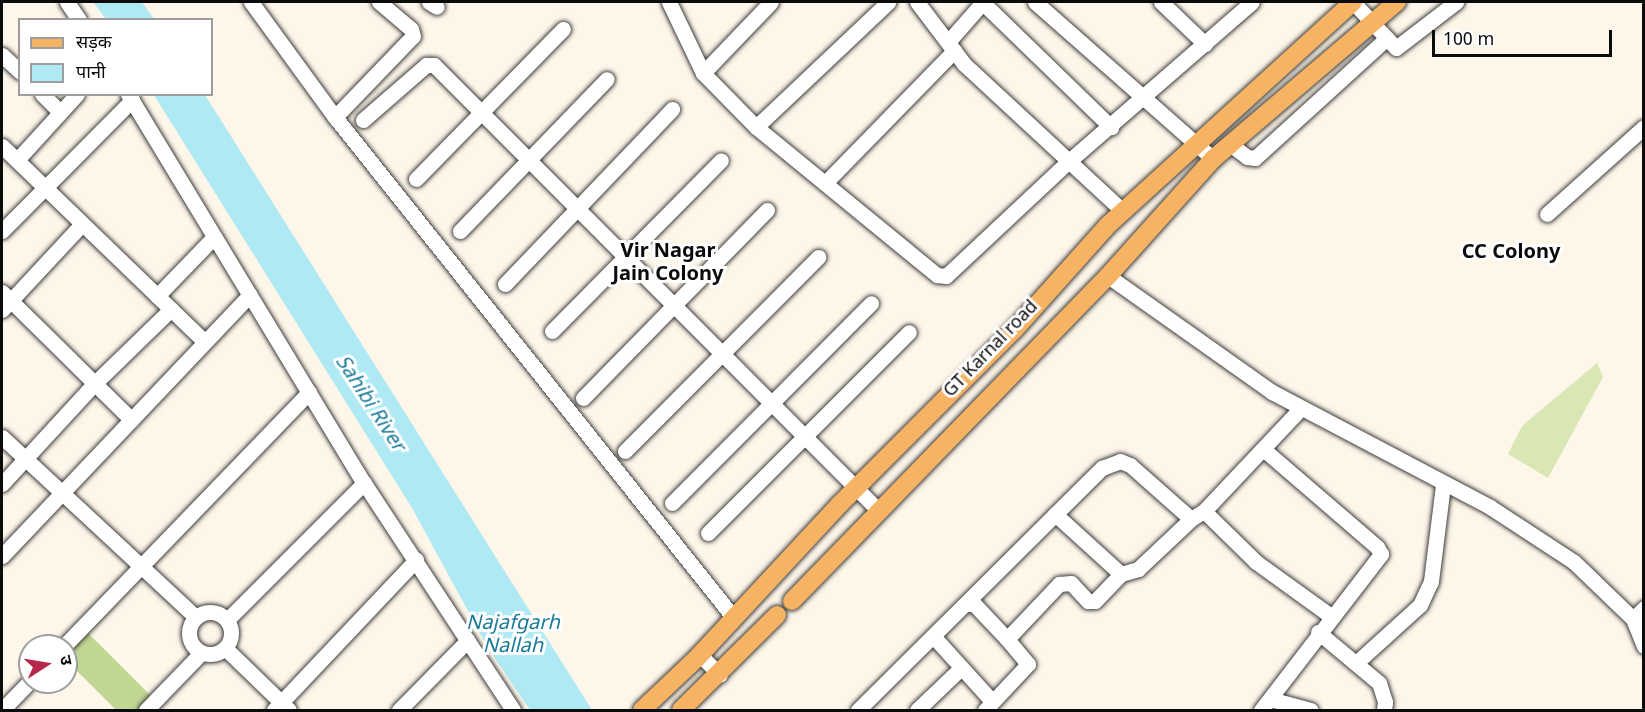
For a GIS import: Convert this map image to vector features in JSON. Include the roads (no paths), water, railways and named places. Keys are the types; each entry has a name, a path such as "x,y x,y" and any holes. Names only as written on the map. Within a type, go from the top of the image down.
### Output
{"main road":[{"name":"GT Karnal road","path":"642,711 700,655 855,488 1015,329 1123,211 1194,143 1353,2"},
{"name":"GT Karnal road","path":"792,601 1108,276 1213,159 1397,2"},
{"path":"681,711 720,675 777,615"}],"street":[{"path":"67,2 78,18"},
{"path":"250,2 335,117 734,618"},
{"path":"335,117 413,36 411,29 380,2"},
{"path":"669,2 704,73 756,127 942,276 951,274 1069,161 1111,127 1252,2"},
{"path":"704,73 771,2"},
{"path":"756,127 888,2"},
{"path":"917,2 951,47 1123,211"},
{"path":"825,183 951,47 983,2 1111,127"},
{"path":"1035,2 1213,159"},
{"path":"1161,2 1205,44"},
{"path":"1353,2 1396,48 1456,2"},
{"path":"416,179 483,114 563,29"},
{"path":"1230,144 1246,157 1255,158 1387,38"},
{"path":"2,55 18,70"},
{"path":"363,120 431,64 879,511"},
{"path":"460,231 531,162 608,79"},
{"path":"44,96 60,112"},
{"path":"17,160 75,96"},
{"path":"2,231 130,97 364,483 513,711"},
{"path":"505,284 672,110"},
{"path":"1547,214 1644,127"},
{"path":"3,149 205,342"},
{"path":"552,331 627,259 721,160"},
{"path":"583,398 767,210"},
{"path":"82,224 4,301 95,382 132,420"},
{"path":"157,296 214,237"},
{"path":"625,451 818,257"},
{"path":"1108,276 1272,392 1490,507 1574,562 1638,614 1644,646"},
{"path":"2,556 250,296"},
{"path":"672,503 871,303"},
{"path":"2,484 95,382 171,309"},
{"path":"708,533 909,332"},
{"path":"76,634 309,392"},
{"path":"1007,639 1064,581 1071,583 1091,601 1121,574 1138,569 1197,515 1301,408"},
{"path":"2,437 140,568 196,617"},
{"path":"1263,449 1380,551 1380,559 1318,632 1266,705 1311,711"},
{"path":"858,711 1101,468 1120,461 1130,465 1256,562 1331,616"},
{"path":"227,620 364,483"},
{"path":"1356,663 1420,605 1431,581 1443,484"},
{"path":"1055,514 1121,574"},
{"path":"225,648 281,708 416,560"},
{"path":"933,636 962,668 988,706 1028,664 974,604 966,604"},
{"path":"146,711 201,653 216,653 225,648 231,634 227,620 212,612 196,617 188,632 189,640 201,653"},
{"path":"1318,632 1379,683 1384,711"},
{"path":"399,711 468,640"},
{"path":"700,655 720,675"},
{"path":"917,711 962,668"},
{"path":"2,710 18,693"}],"water":[{"path":"93,2 142,2 153,18 105,18"},
{"name":"Najafgarh Nallah","path":"155,96 206,96 592,710 530,710 488,648 412,508"}],"district":[{"name":"CC Colony","path":"1511,253"},
{"name":"Vir Nagar Jain Colony","path":"668,264"}],"water label":[{"name":"Sahibi River","path":"369,404"}]}
